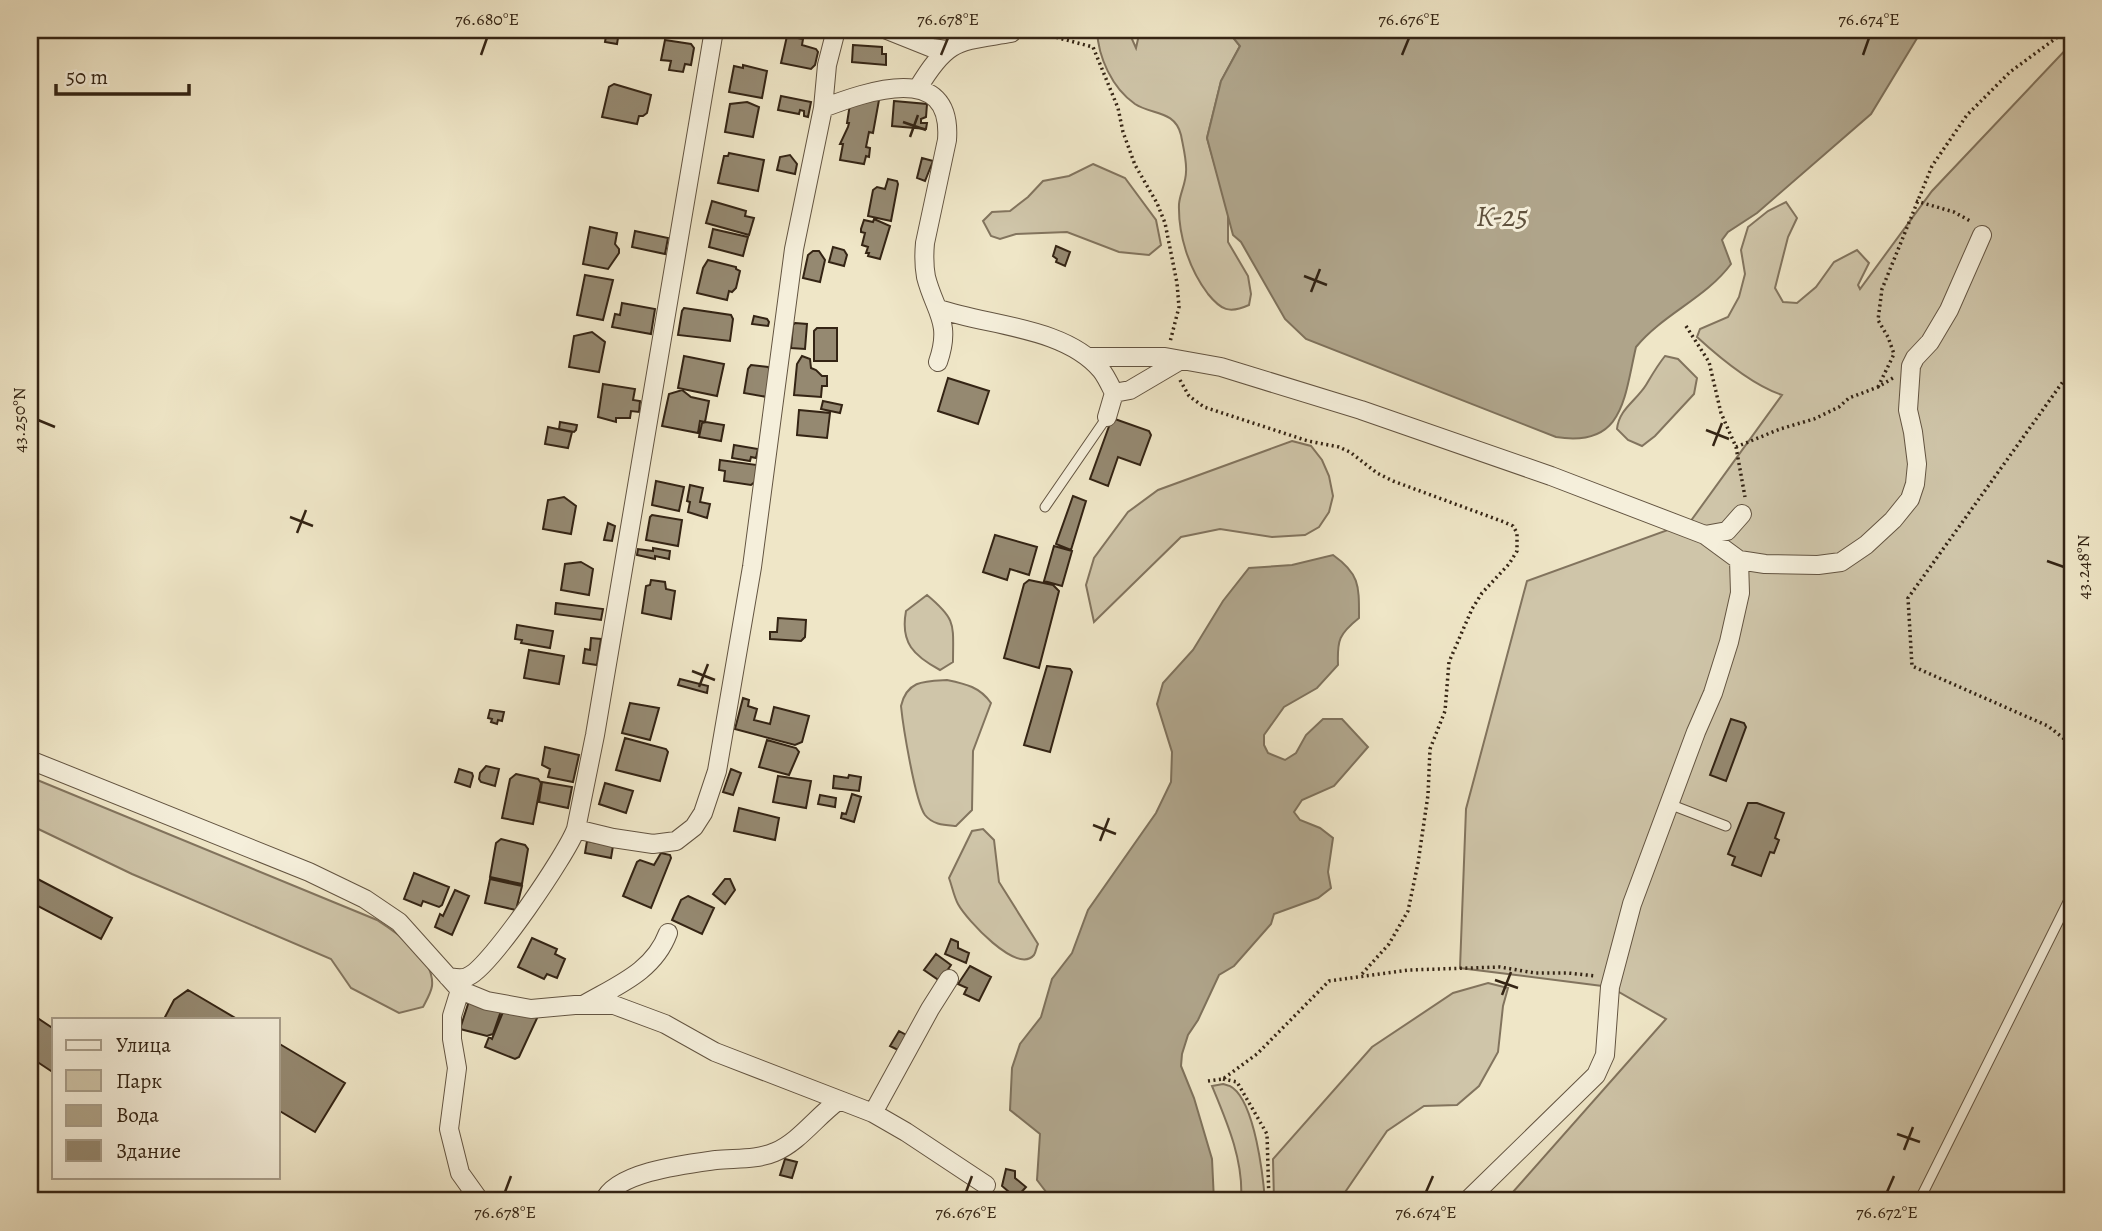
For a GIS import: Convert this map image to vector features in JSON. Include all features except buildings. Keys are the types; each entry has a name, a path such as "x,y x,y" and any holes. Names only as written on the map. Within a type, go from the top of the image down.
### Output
{"street":[{"path":"454,983 484,965 528,907 571,842 576,829 595,735 714,30"},
{"path":"576,829 653,844 676,841 694,827 703,813 713,781 728,710 752,567 794,249 823,108 827,65 836,30"},
{"path":"887,30 932,48 946,50"},
{"path":"918,88 946,50 965,40 1011,31"},
{"path":"823,108 901,86 918,88 943,107 948,129 925,251 926,277 943,322 944,344 938,362"},
{"path":"1087,357 1173,361 1221,367 1361,410 1551,476 1705,535 1739,560 1765,564 1818,565 1841,562 1866,545 1893,520 1910,499 1917,464 1908,410 1911,366 1930,342 1949,310 1982,235"},
{"path":"939,309 1040,334 1087,357 1101,370 1114,393 1107,417"},
{"path":"1114,393 1130,390 1173,361"},
{"path":"1705,535 1727,531 1742,514"},
{"path":"1467,1201 1596,1074 1605,1055 1612,978 1632,904 1713,693 1729,642 1740,593 1739,560"},
{"path":"30,760 309,872 365,899 399,922 454,983 487,1001 531,1009 614,1005 665,1024 715,1052 873,1114 906,1132 986,1185"},
{"path":"583,1005 634,977 663,947 668,933"},
{"path":"873,1114 949,979"},
{"path":"454,983 452,1040 457,1068 449,1129 460,1173 480,1201"},
{"path":"604,1201 607,1192 626,1179 687,1165 761,1156 777,1151 838,1101"}],"lane":[{"path":"1045,507 1107,417"},
{"path":"1669,804 1726,826"},
{"path":"1919,1201 2072,894"}],"path":[{"path":"1878,387 1894,354 1878,320 1882,289 1932,166 1967,115 2010,72 2067,30"},
{"path":"1011,31 1051,36 1093,47 1118,108 1135,165 1165,223 1179,307 1173,361 1188,396 1204,407 1308,441 1339,447 1385,477 1504,522 1513,526 1517,533 1517,551 1509,564 1482,593 1449,662 1445,711 1430,749 1428,795 1408,911 1390,944 1361,975"},
{"path":"1916,201 1934,205 1968,219 1982,235"},
{"path":"1686,326 1709,362 1721,413 1736,447 1745,497 1742,514"},
{"path":"1736,447 1814,419 1839,407 1849,398 1878,387 1911,366"},
{"path":"2072,369 1908,598 1912,667 2048,726 2072,745"},
{"path":"1223,1079 1257,1054 1328,981 1409,970 1500,967 1535,973 1568,972 1612,978"},
{"path":"1208,1081 1223,1079 1237,1082 1266,1134 1269,1201"}],"green space":[{"path":"1097,30 1128,30 1136,48 1140,30 1232,30 1231,35 1240,46 1221,81 1207,138 1228,211 1228,242 1248,276 1251,294 1249,305 1231,310 1221,307 1208,294 1195,274 1180,228 1179,204 1186,168 1178,127 1168,117 1135,104 1113,81 1103,61"},
{"path":"2072,43 2072,1201 1505,1201 1666,1019 1610,987 1460,968 1466,809 1527,581 1690,522 1782,395 1748,378 1697,337 1700,329 1728,317 1739,297 1745,274 1741,250 1748,227 1768,211 1786,202 1797,218 1788,237 1775,288 1783,302 1797,303 1816,287 1834,262 1857,250 1869,263 1858,285 1860,289 1932,191"},
{"path":"1093,164 1125,178 1156,220 1161,245 1149,255 1119,252 1067,232 1016,234 1000,239 991,236 983,221 992,212 1010,211 1043,181 1069,176"},
{"path":"1665,356 1678,359 1697,378 1694,394 1655,436 1642,446 1628,440 1617,429 1618,422"},
{"path":"1292,441 1311,446 1322,460 1329,476 1333,496 1329,512 1319,527 1305,535 1272,537 1220,529 1181,537 1094,622 1086,585 1094,558 1128,512 1158,490"},
{"path":"927,595 944,611 953,631 953,662 940,670 916,654 905,632 906,611"},
{"path":"947,680 977,690 991,703 973,751 972,810 956,826 932,821 921,807 910,763 901,706 912,687 924,682"},
{"path":"30,777 377,920 413,947 427,966 432,986 423,1007 399,1013 351,988 331,959 132,874 30,825"},
{"path":"983,829 994,840 999,882 1038,944 1034,955 1026,959 1016,958 993,943 963,911 954,895 949,878 972,831"},
{"path":"1488,983 1508,988 1503,1006 1498,1052 1479,1086 1457,1105 1424,1106 1387,1131 1339,1201 1274,1201 1273,1159 1372,1047 1453,993"},
{"path":"1223,1084 1233,1088 1247,1109 1256,1141 1265,1201 1241,1201 1237,1157 1212,1086"}],"water":[{"name":"К-25","path":"1232,30 1922,30 1871,114 1757,213 1728,232 1722,240 1731,264 1709,287 1659,325 1636,347 1628,384 1617,415 1608,427 1596,435 1578,438 1556,437 1306,339 1285,319 1241,242 1233,235 1207,138 1221,81 1240,46 1231,35"},
{"path":"1333,555 1348,568 1356,582 1359,618 1341,638 1338,665 1317,688 1284,707 1264,735 1264,745 1268,753 1285,760 1296,753 1306,735 1323,719 1342,719 1368,747 1334,786 1302,800 1294,812 1300,820 1320,828 1333,838 1328,872 1331,888 1318,898 1274,914 1271,924 1234,966 1219,975 1188,1035 1181,1066 1194,1098 1212,1159 1214,1201 1053,1201 1037,1180 1040,1134 1010,1110 1012,1068 1020,1044 1041,1017 1052,979 1072,953 1088,910 1156,813 1171,782 1172,752 1157,704 1163,683 1193,650 1223,601 1249,568 1292,565"}]}
